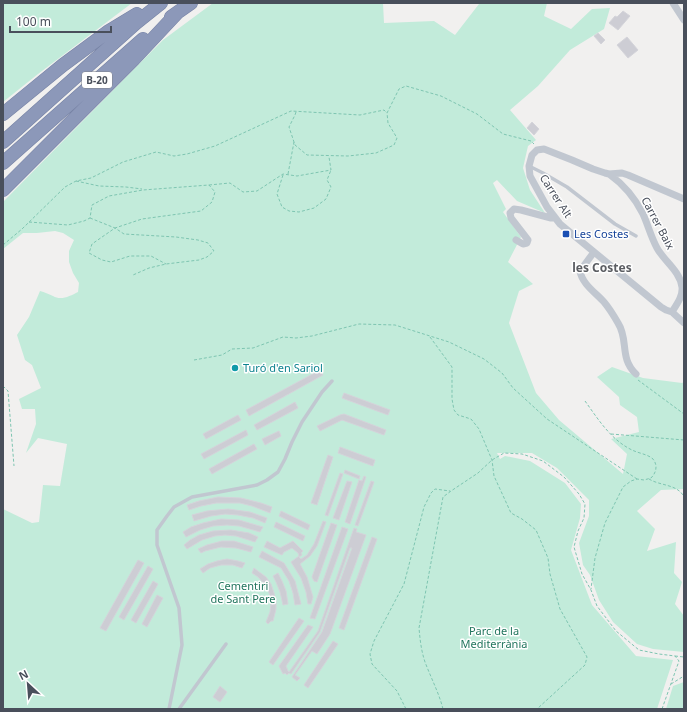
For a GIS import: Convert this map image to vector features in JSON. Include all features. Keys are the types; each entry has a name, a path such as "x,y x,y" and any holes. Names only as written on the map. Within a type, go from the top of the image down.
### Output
{"highway":[{"path":"3,114 63,65 109,31 156,3"},
{"name":"B-20","path":"3,142 136,23 161,3"},
{"name":"B-20","path":"3,163 123,56 154,30 191,3"},
{"path":"3,190 134,59 178,12"}],"street":[{"path":"673,3 684,20"},
{"path":"538,150 544,149 609,174 622,173 633,177"},
{"name":"Carrer Alt","path":"538,150 532,155 529,166 530,176 543,200 560,224 661,307 672,312 683,320"},
{"name":"Carrer Baix","path":"609,174 618,180 624,187 642,213 657,248 678,275 682,286 682,292 680,299 672,312"},
{"path":"624,187 624,180 633,177"},
{"name":"Carrer Baix","path":"633,177 684,200"},
{"path":"516,240 523,244 527,243 528,240 511,218 510,212 514,209 555,218"},
{"path":"594,252 580,271 581,276 584,282 605,303 619,324 625,342 626,360 632,371 636,374"}],"lane":[{"path":"529,166 543,172 567,187 615,224 636,236"},
{"path":"169,709 182,645 179,608 157,545 157,530 174,507 192,497 257,485 278,472 302,422 322,392 332,381"},
{"path":"179,709 226,644"}],"path":[{"path":"296,111 289,127 295,145 307,155 348,156 376,153 394,145 398,138 388,123 387,113 399,89 406,86 441,96 477,114 503,134 530,141 538,150"},
{"path":"3,245 29,222 64,187 76,181 91,178 123,162 156,152 174,156 215,146 291,111 360,115 384,110 387,113"},
{"path":"288,175 294,141"},
{"path":"283,174 277,194 282,207 289,211 300,212 314,208 326,199 331,187 327,180 331,170 329,156"},
{"path":"90,218 92,205 109,196 145,190 230,184 243,192 257,191 283,174 297,176 331,170"},
{"path":"76,181 99,186 126,187 145,190"},
{"path":"166,264 151,256 130,256 111,262 102,260 89,253 92,244 115,228 142,219 201,211 212,202 215,192 209,185"},
{"path":"29,222 68,225 90,218 115,228 124,234 176,237 198,240 208,243 214,251 207,257 199,260 166,264 149,268 133,275"},
{"path":"194,360 222,355 232,349 253,348 283,337 296,338 312,336 359,324 395,325 449,342 484,359 502,373 513,388 547,419 637,479 649,479 676,489 684,497"},
{"path":"429,336 452,367 452,399 454,410 458,415 471,419 479,429 492,460 494,476 511,513 522,519 536,530 548,558 550,574 560,609 587,657 585,665 537,709"},
{"path":"636,374 639,381 684,414"},
{"path":"3,386 8,391 14,466"},
{"path":"584,401 610,434 632,450 647,455 655,460 656,471 649,479"},
{"path":"610,434 684,440"},
{"path":"443,709 425,661 419,628 443,497 478,473 492,460 504,453 522,454 543,461 564,476 579,494 585,504 584,518 578,531 574,546 582,574 591,590 597,606 616,631 639,650 659,654 684,656"},
{"path":"591,590 595,558 605,523 623,487 631,481 637,479"},
{"path":"406,709 397,691 372,664 370,654 374,641 404,584 427,500 435,489 451,491"},
{"path":"662,709 679,661 675,656"},
{"path":"670,684 684,676"}],"green space":[{"path":"3,3 132,3 3,102"},
{"path":"213,3 383,3 384,23 434,21 455,35 479,4 547,3 544,16 571,29 592,9 610,8 604,29 570,50 538,86 510,110 536,140 528,146 523,168 530,190 545,213 517,201 497,180 493,183 506,209 503,212 521,237 508,262 533,284 519,291 509,323 536,393 559,420 623,474 627,454 611,439 639,432 637,417 620,405 619,397 597,377 612,367 643,378 684,382 684,489 661,490 637,511 655,529 647,551 676,542 674,573 682,582 675,604 684,616 684,652 653,649 637,644 613,622 599,600 590,575 583,565 579,543 589,516 589,500 557,468 532,453 497,453 500,459 505,456 530,461 565,483 581,504 580,518 571,550 592,605 636,656 673,660 657,709 3,709 3,509 32,523 39,522 43,485 60,486 67,444 38,438 26,453 36,424 35,409 22,409 19,399 41,388 32,365 25,360 17,335 29,317 40,291 59,298 66,297 78,292 79,283 69,262 69,251 74,240 63,233 55,231 23,233 3,249 3,202 163,40"},
{"path":"684,682 684,709 666,709 673,686"}],"building":[{"path":"623,11 630,16 618,30 609,23 615,16 617,17"},
{"path":"598,33 605,40 601,44 594,36"},
{"path":"627,37 638,50 628,58 617,45"},
{"path":"532,122 539,129 534,135 527,128"},
{"path":"320,370 323,375 249,416 246,410"},
{"path":"344,393 390,410 388,415 342,398"},
{"path":"295,402 298,408 257,430 254,425"},
{"path":"344,414 386,430 384,435 342,420 320,431 317,426"},
{"path":"238,415 241,420 206,439 203,434"},
{"path":"246,430 248,435 204,459 201,454"},
{"path":"279,431 281,436 265,445 262,439"},
{"path":"254,444 257,449 212,474 209,469"},
{"path":"340,447 375,460 373,466 338,453"},
{"path":"328,455 333,457 317,505 311,503"},
{"path":"345,470 360,476 359,479 344,473"},
{"path":"340,473 343,474 328,516 325,515"},
{"path":"364,476 366,477 350,524 345,522 359,480 362,481"},
{"path":"347,481 352,482 339,520 333,518"},
{"path":"371,481 374,482 358,526 355,525"},
{"path":"218,497 241,498 272,507 270,513 240,503 216,503 189,510 187,505"},
{"path":"228,509 250,512 267,518 265,523 253,518 225,514 194,521 192,515 207,511"},
{"path":"281,511 310,525 308,530 279,516"},
{"path":"221,519 239,520 263,527 260,532 239,526 213,526 200,530 186,537 183,532 191,527"},
{"path":"323,521 326,522 317,546 310,556 300,564 307,577 313,597 311,604 308,604 301,578 291,562 299,556 298,553 292,548 284,552 282,555 264,547 267,541 280,548 293,541 303,551 301,553 302,555 299,557 301,559 307,555 314,544"},
{"path":"276,522 305,536 303,541 274,527"},
{"path":"331,523 337,525 317,582 314,581 312,577"},
{"path":"342,527 348,529 315,619 310,618"},
{"path":"354,528 357,529 356,532 366,535 330,634 317,654 312,651 295,675 300,678 297,681 292,677 322,632 352,548 350,548 320,632 291,674 283,674 279,666 308,625 313,627 286,666 289,672 318,631"},
{"path":"231,530 249,533 258,537 255,542 236,536 215,536 202,540 187,549 184,545 199,535 213,531"},
{"path":"372,537 377,539 344,630 339,628"},
{"path":"222,541 234,541 253,547 251,552 236,548 221,547 201,553 198,549"},
{"path":"262,551 284,563 295,581 301,604 295,605 289,581 281,568 259,557"},
{"path":"227,559 245,563 242,568 233,565 221,565 210,568 203,573 200,569 208,564"},
{"path":"138,560 144,563 106,631 100,628"},
{"path":"148,566 153,569 124,620 119,617"},
{"path":"254,568 266,577 271,584 276,601 273,621 268,624 266,622 270,612 270,595 266,586 252,573"},
{"path":"278,573 286,591 288,604 283,605 280,592 273,576"},
{"path":"153,581 158,584 136,623 131,620"},
{"path":"157,595 163,598 147,627 142,624"},
{"path":"299,618 304,621 273,665 269,662"},
{"path":"333,641 338,644 308,688 304,685"},
{"path":"220,686 227,692 220,702 213,697"}],"place":[{"name":"Les Costes","path":"566,234"},
{"name":"Turó d'en Sariol","path":"235,368"}],"district":[{"name":"les Costes","path":"602,268"}],"park label":[{"name":"Cementiri de Sant Pere","path":"243,592"},
{"name":"Parc de la Mediterrània","path":"494,637"}]}
